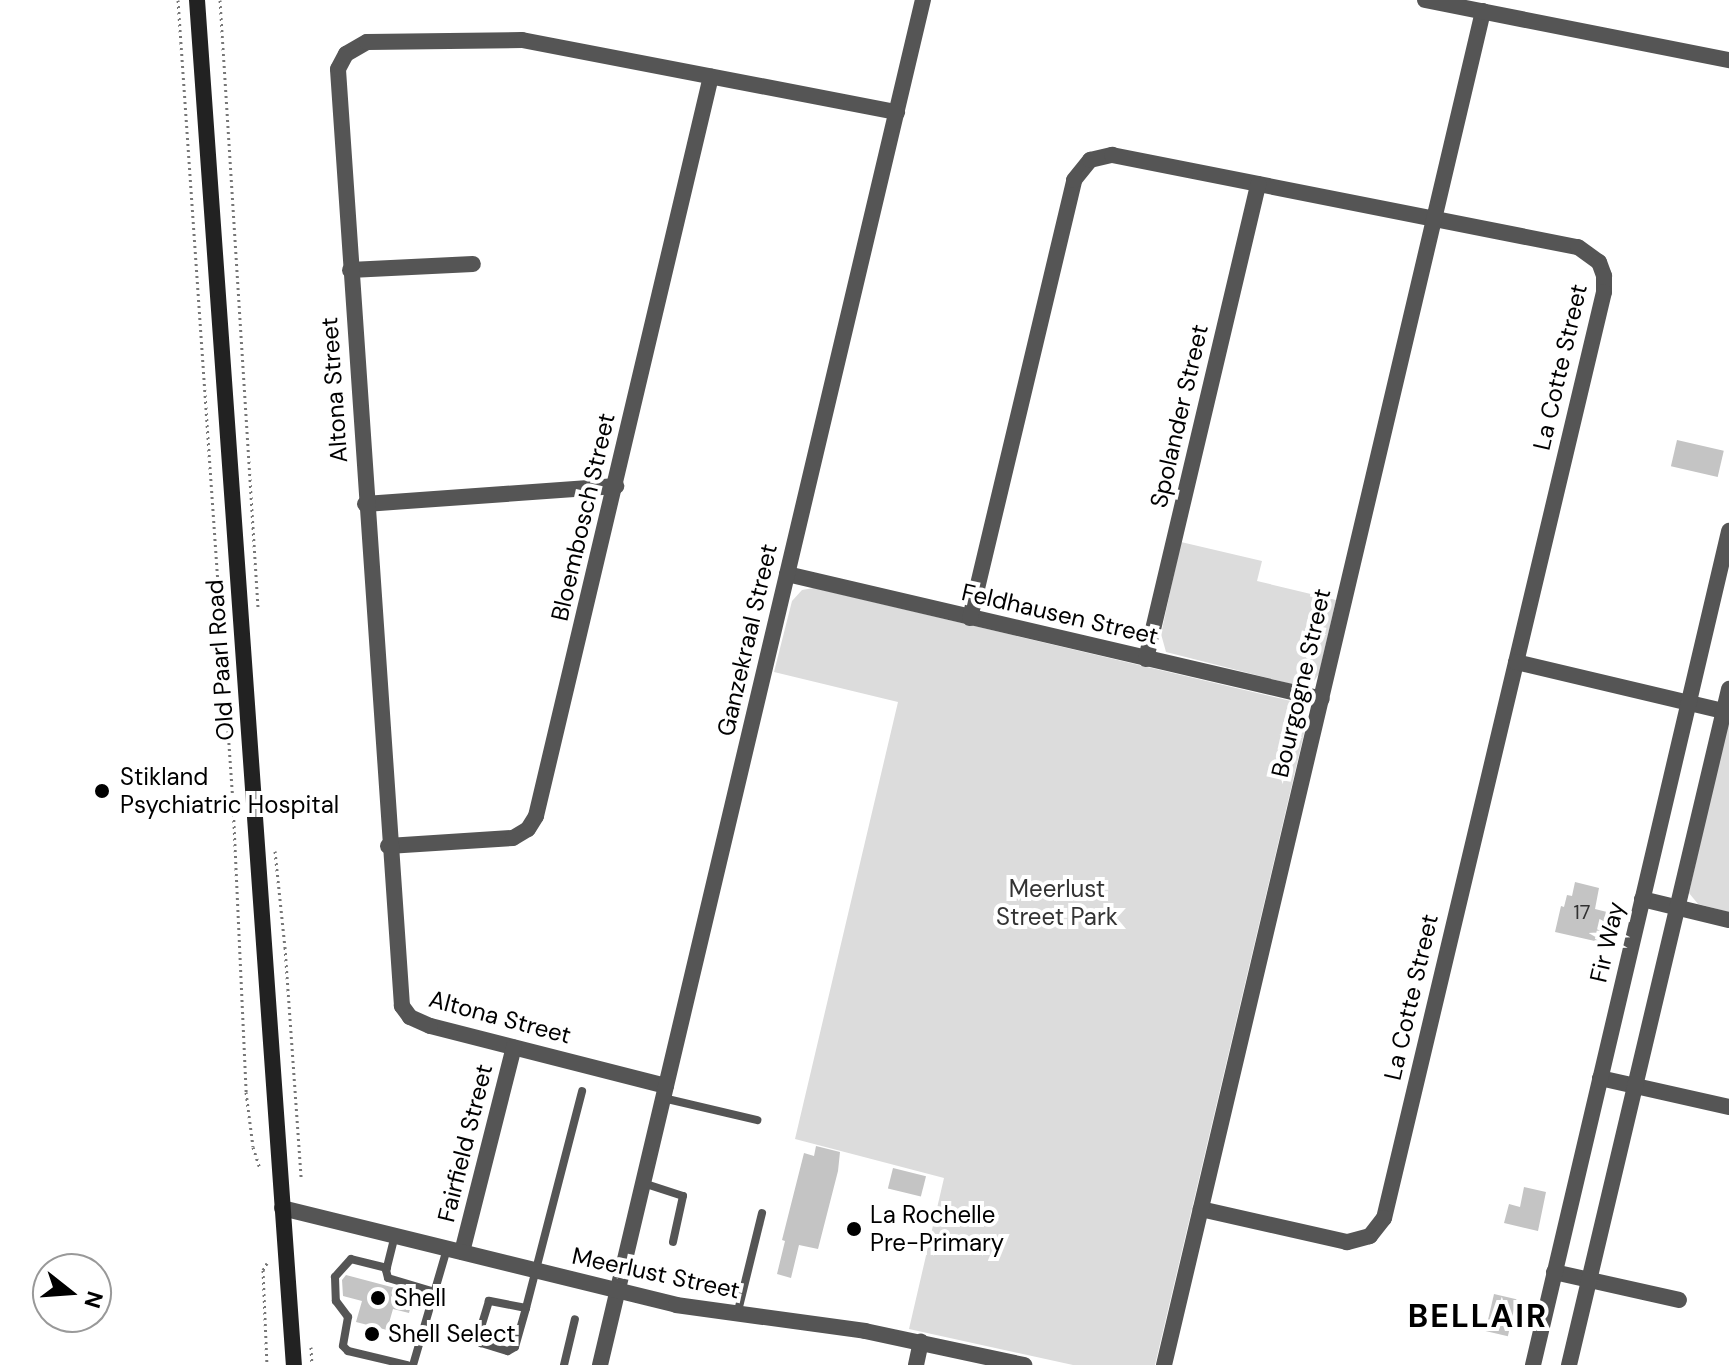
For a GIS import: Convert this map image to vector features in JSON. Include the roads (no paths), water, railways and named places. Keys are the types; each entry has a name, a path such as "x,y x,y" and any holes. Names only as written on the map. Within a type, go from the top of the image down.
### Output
{"main road":[{"name":"Old Paarl Road","path":"197,0 294,1365"}],"street":[{"name":"Ganzekraal Street","path":"600,1365 923,0"},
{"path":"1425,0 1729,60"},
{"name":"Bourgogne Street","path":"1164,1365 1483,11"},
{"name":"Altona Street","path":"665,1092 423,1023 403,1009 388,846 337,77 346,54 359,44 522,40 897,112"},
{"name":"Bloembosch Street","path":"388,846 504,839 521,834 532,823 616,486 711,76"},
{"name":"La Cotte Street","path":"970,618 1078,171 1094,158 1112,155 1578,247 1594,257 1604,276 1604,292 1380,1225 1365,1239 1347,1242 1201,1209"},
{"name":"Spolander Street","path":"1146,659 1258,184"},
{"path":"350,270 473,264"},
{"path":"365,504 616,486"},
{"name":"Fir Way","path":"1533,1365 1688,703 1721,600 1729,531"},
{"name":"Feldhausen Street","path":"787,574 1322,699"},
{"path":"1516,662 1724,711"},
{"path":"1569,1365 1729,689"},
{"path":"1642,899 1729,920"},
{"name":"Fairfield Street","path":"454,1250 514,1047"},
{"path":"1600,1078 1729,1107"},
{"name":"Meerlust Street","path":"282,1208 617,1291 737,1316 842,1327 1024,1365"},
{"path":"1554,1272 1679,1300"},
{"path":"916,1365 921,1342"}],"lane":[{"path":"526,1308 489,1301 478,1337 481,1343 513,1350 526,1308 582,1091"},
{"path":"665,1092 757,1120"},
{"path":"643,1183 683,1196 673,1242"},
{"path":"737,1316 762,1213"},
{"path":"395,1235 387,1268 390,1280 435,1292"},
{"path":"413,1365 435,1292 454,1250"},
{"path":"387,1268 351,1259 335,1277 336,1302 348,1315 343,1346 348,1351 407,1365"},
{"path":"564,1365 575,1319"}],"place":[{"name":"Stikland Psychiatric Hospital","path":"102,791"},
{"name":"La Rochelle Pre-Primary","path":"854,1229"},
{"name":"Shell","path":"378,1298"},
{"name":"Shell Select","path":"372,1334"}],"district":[{"name":"BELLAIR","path":"1478,1316"}],"park label":[{"name":"Meerlust Street Park","path":"1057,903"}]}
